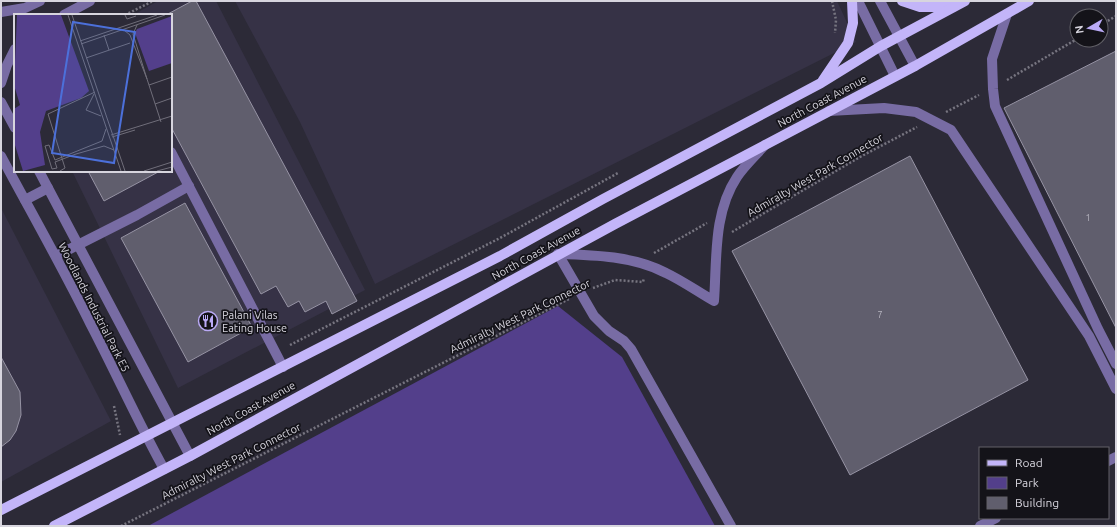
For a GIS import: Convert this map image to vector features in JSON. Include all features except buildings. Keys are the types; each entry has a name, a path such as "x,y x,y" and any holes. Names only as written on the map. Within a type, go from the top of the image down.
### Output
{"main road":[{"path":"821,84 848,43 853,23 852,1"},
{"path":"902,1 920,6 954,6"},
{"name":"North Coast Avenue","path":"2,509 500,256 603,199 821,84 881,46 965,1"},
{"name":"North Coast Avenue","path":"54,526 190,456 558,254 916,66 1029,1"}],"street":[{"path":"1,12 25,8 40,1"},
{"path":"66,14 90,1"},
{"path":"858,1 895,76"},
{"path":"880,1 916,66"},
{"path":"1007,14 992,59 995,106 1098,329 1116,364"},
{"path":"1,83 7,65 14,51"},
{"path":"1,102 14,126"},
{"path":"829,111 884,108 916,112 951,130 1089,336 1116,389"},
{"path":"558,254 589,255 624,260 648,266 665,273 714,301 718,227 725,202 737,177 766,144"},
{"path":"172,154 283,367"},
{"name":"Woodlands Industrial Park E5","path":"1,156 92,325 146,437 164,469"},
{"name":"Woodlands Industrial Park E5","path":"40,172 190,456"},
{"path":"56,256 189,186"},
{"path":"25,200 48,188"},
{"path":"558,254 594,316 609,331 624,341 631,349 731,526"},
{"path":"980,526 994,519"}],"path":[{"path":"128,14 153,1"},
{"path":"832,1 836,20 834,36"},
{"name":"Admiralty West Park Connector","path":"121,526 581,293 615,280 643,282 654,252 706,222 732,232 858,158 993,88 1069,44"},
{"path":"500,238 624,170"}],"shaded area":[{"path":"158,1 216,1 365,290 178,388 72,172 172,172 172,14 135,14"},
{"path":"235,1 837,1 856,42 375,284 300,122"},
{"path":"1,208 111,421 1,482"}],"green space":[{"path":"558,306 622,357 715,526 148,526"}],"place":[{"name":"Palani Vilas Eating House","path":"208,321"}]}
